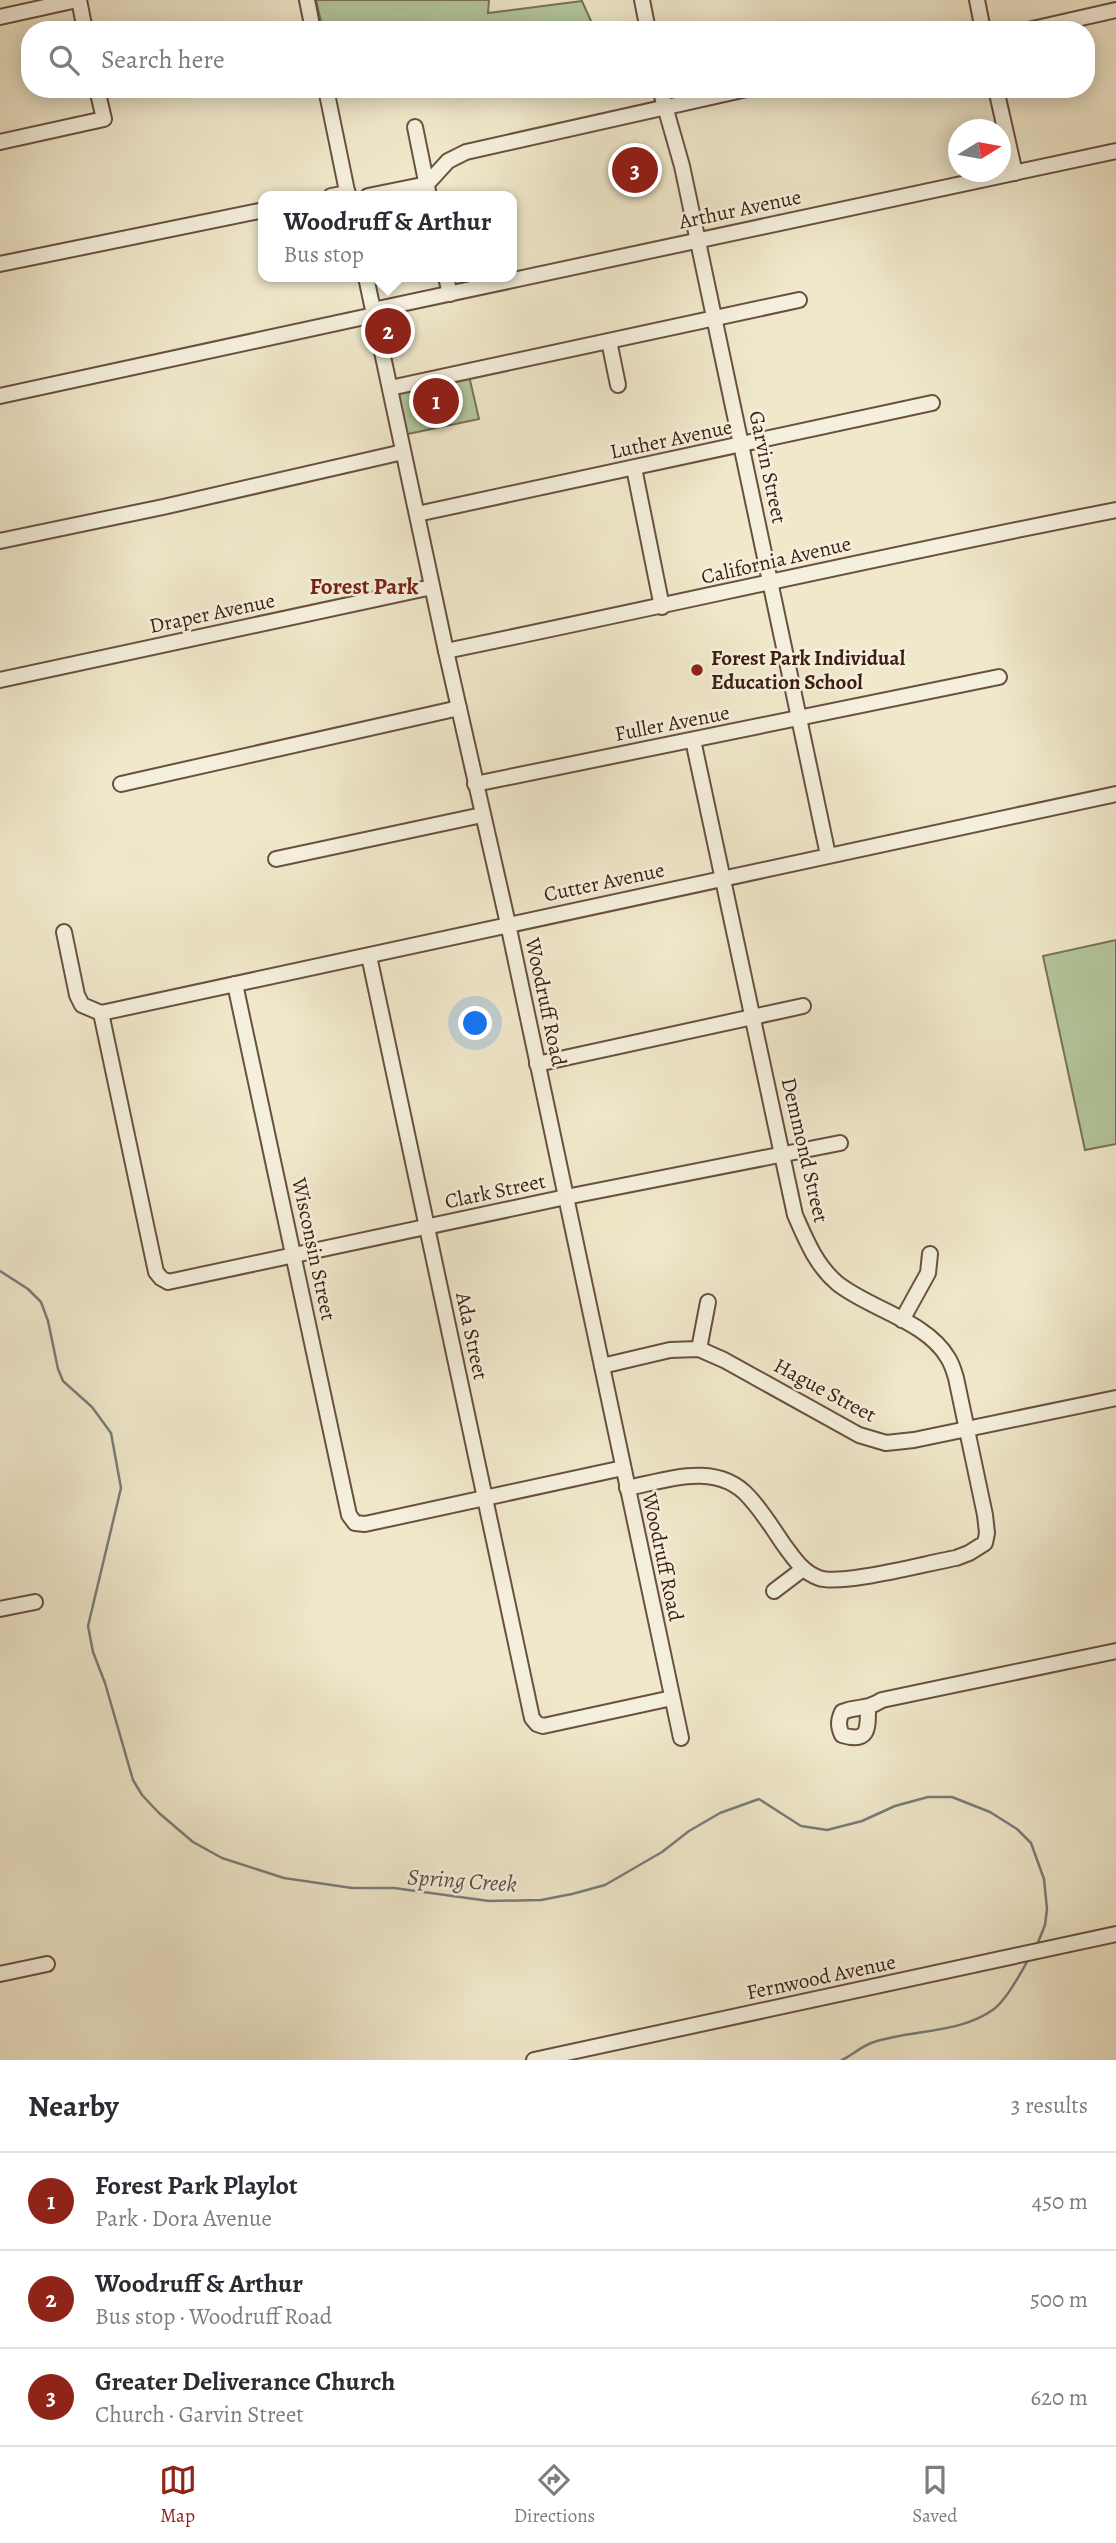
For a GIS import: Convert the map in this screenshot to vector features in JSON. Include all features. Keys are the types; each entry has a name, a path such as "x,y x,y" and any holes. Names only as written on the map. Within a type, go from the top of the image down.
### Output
{"street":[{"path":"0,17 78,0 83,21"},
{"path":"307,0 311,21"},
{"path":"642,0 646,21"},
{"path":"977,0 981,21"},
{"path":"1068,21 1116,10"},
{"path":"0,142 104,119 99,98"},
{"path":"328,98 347,191"},
{"name":"Garvin Street","path":"662,98 682,166 828,855"},
{"path":"428,190 448,161 466,152 706,98"},
{"path":"998,98 1015,173"},
{"path":"415,127 428,190"},
{"name":"Arthur Avenue","path":"517,279 1116,151"},
{"path":"0,264 258,210"},
{"name":"Woodruff Road","path":"367,282 508,925 681,1738"},
{"path":"447,282 450,294"},
{"name":"Arthur Avenue","path":"0,396 505,282"},
{"path":"390,388 799,300"},
{"path":"609,341 618,385"},
{"name":"Luther Avenue","path":"417,514 932,403"},
{"path":"0,541 403,452"},
{"path":"634,468 662,607"},
{"name":"California Avenue","path":"446,651 662,607 969,538 1116,510"},
{"name":"Draper Avenue","path":"0,680 432,587"},
{"name":"Fuller Avenue","path":"475,784 999,677"},
{"path":"121,784 459,708"},
{"name":"Demmond Street","path":"694,740 795,1215 813,1255 835,1282 931,1338 948,1356 956,1378 985,1515 985,1543 956,1558 841,1581 820,1578 803,1569"},
{"name":"Cutter Avenue","path":"101,1013 1116,794"},
{"path":"276,859 482,815"},
{"path":"64,932 76,995 82,1005 101,1013"},
{"name":"Ada Street","path":"369,956 532,1718 543,1726 672,1698"},
{"name":"Wisconsin Street","path":"235,984 349,1515 355,1523 365,1524 486,1498"},
{"path":"537,1063 803,1006"},
{"name":"Clark Street","path":"101,1013 156,1272 168,1282 566,1197 840,1143"},
{"path":"902,1320 928,1273 930,1254"},
{"path":"699,1349 708,1302"},
{"name":"Hague Street","path":"601,1366 670,1350 699,1349 724,1360 859,1435 886,1443 915,1440 1116,1398"},
{"path":"486,1498 623,1468"},
{"path":"627,1489 686,1476 707,1475 728,1480 748,1496 803,1569 774,1591"},
{"path":"0,1609 35,1602"},
{"path":"868,1709 882,1700 1116,1651"},
{"name":"Fernwood Avenue","path":"534,2060 1116,1934"},
{"path":"0,1974 47,1964"}],"green space":[{"path":"316,0 489,0 488,13 582,1 591,21 321,21"},
{"path":"467,367 479,419 403,435 393,384"},
{"path":"1116,940 1116,1144 1085,1150 1043,956"}],"waterway":[{"name":"Spring Creek","path":"0,1271 28,1289 41,1302 63,1381 92,1407 111,1433 121,1488 88,1626 93,1652 105,1683 133,1780 142,1795 159,1813 193,1842 222,1858 284,1878 352,1888 394,1888 489,1901 541,1900 605,1885 662,1852 689,1831 720,1813 759,1799 801,1826 827,1830 862,1821 895,1806 928,1797 952,1797 990,1812 1017,1829 1031,1843 1044,1879 1047,1909 1045,1925 1037,1945"},
{"name":"Spring Creek","path":"842,2060 874,2042 951,2027 981,2017 1003,1999 1028,1960"}],"place":[{"name":"Greater Deliverance Church","path":"635,170"},
{"name":"Woodruff & Arthur","path":"388,331"},
{"name":"Forest Park Playlot","path":"436,401"},
{"name":"Forest Park Individual Education School","path":"697,670"}],"district":[{"name":"Forest Park","path":"364,586"}]}
